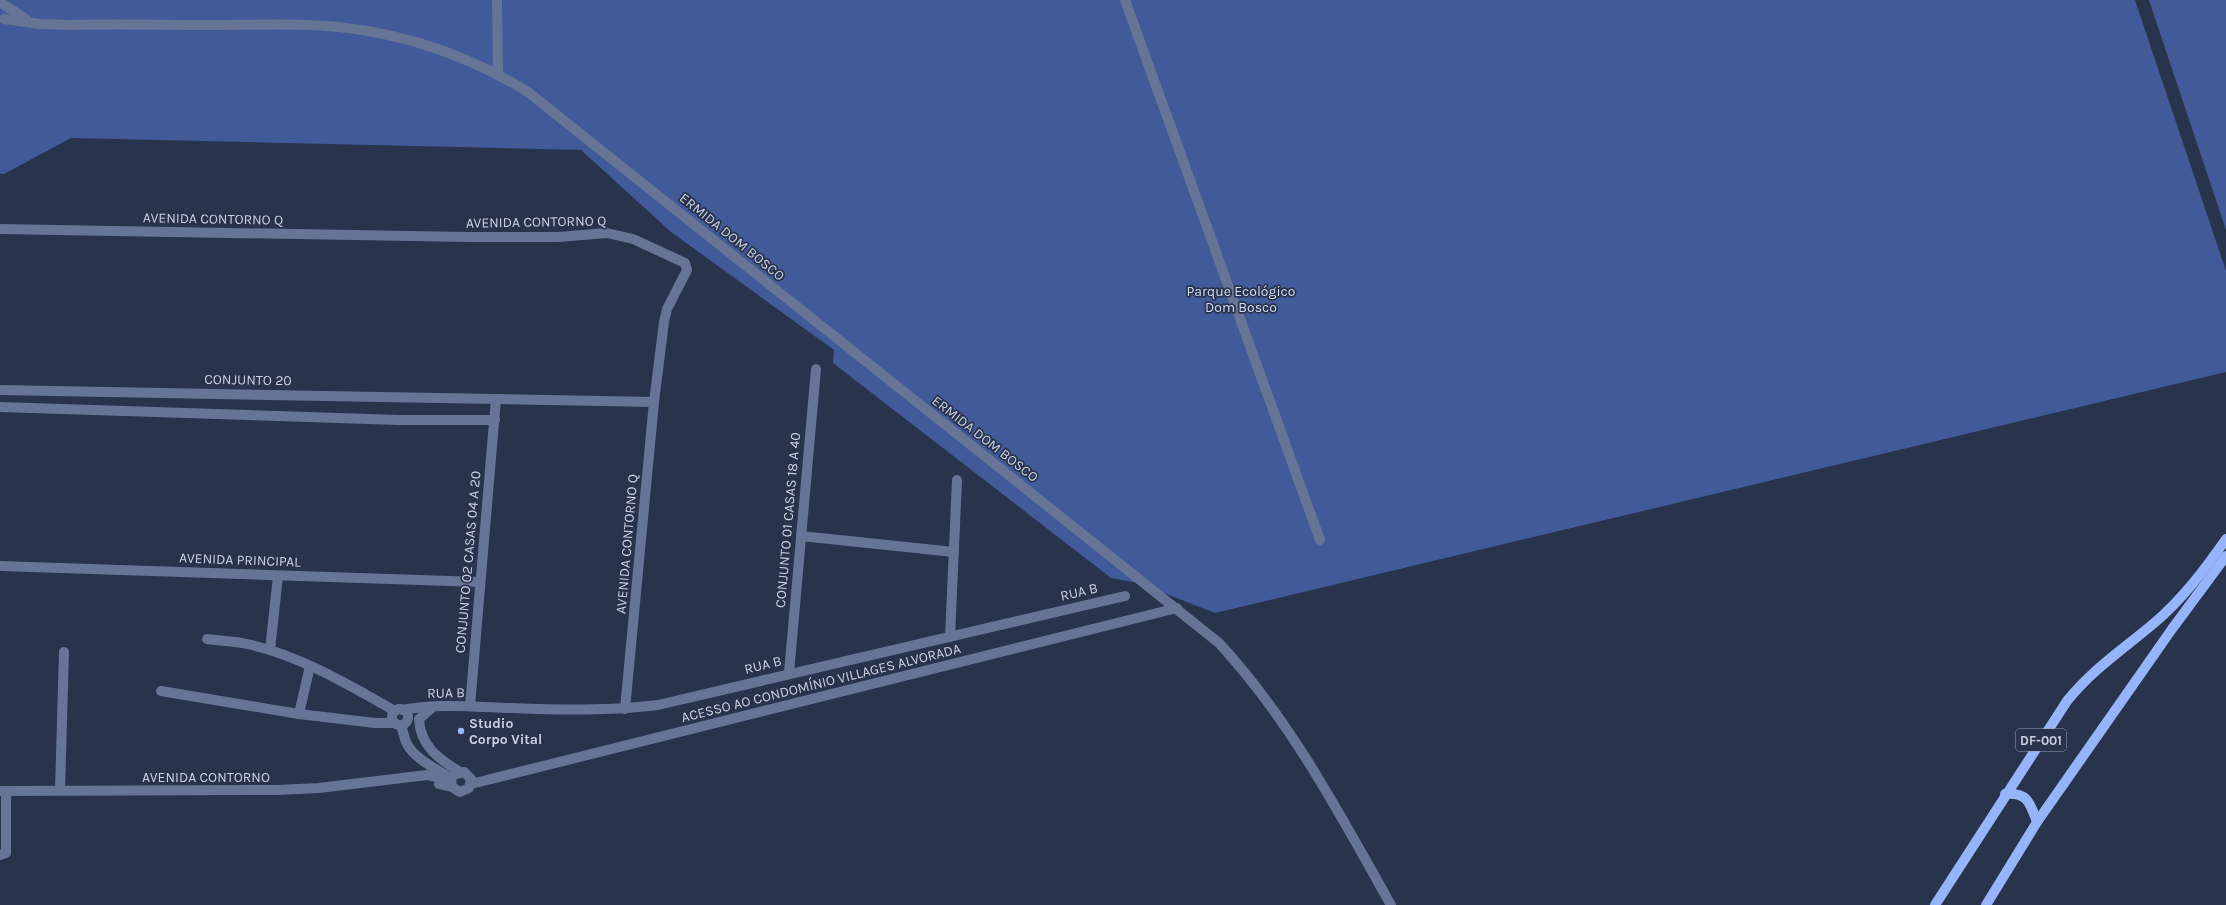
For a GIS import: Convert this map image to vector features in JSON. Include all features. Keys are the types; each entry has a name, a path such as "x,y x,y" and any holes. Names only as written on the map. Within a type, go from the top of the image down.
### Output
{"main road":[{"name":"DF-001","path":"1935,905 2005,794 2067,701 2084,680 2101,664 2154,624 2178,601 2204,570 2226,539"},
{"name":"DF-001","path":"1986,905 2037,822 2172,629 2226,556"},
{"path":"2005,794 2016,793 2026,798 2037,822"}],"street":[{"path":"497,0 498,74"},
{"path":"1125,0 1320,540"},
{"path":"2,21 3,5 32,23"},
{"name":"ERMIDA DOM BOSCO","path":"2,21 32,23 307,25 406,39 455,55 498,74 528,92 1219,643 1243,669 1270,704 1311,763 1391,905"},
{"name":"AVENIDA CONTORNO Q","path":"0,229 467,237 619,235 685,263 687,267 667,309 664,322 654,402 626,709"},
{"name":"CONJUNTO 01 CASAS 18 A 40","path":"789,673 816,368"},
{"name":"CONJUNTO 20","path":"0,390 654,402"},
{"path":"14,408 20,405 38,404 40,401 38,395 33,390"},
{"path":"57,409 52,402 52,397 78,392"},
{"name":"CONJUNTO 02 CASAS 04 A 20","path":"470,706 496,399"},
{"path":"0,407 399,420 495,420"},
{"path":"950,637 957,480"},
{"path":"801,536 954,552"},
{"name":"AVENIDA PRINCIPAL","path":"0,566 480,582"},
{"path":"270,650 278,576"},
{"name":"RUA B","path":"401,711 433,707 470,706 564,710 626,709 672,702 789,673 1125,596"},
{"name":"ACESSO AO CONDOMÍNIO VILLAGES ALVORADA","path":"471,784 1177,608"},
{"path":"207,639 246,644 270,650 310,666 401,711 420,724 424,741 433,753 460,772 468,775 471,784 465,791 460,792 451,782 411,750 406,744 392,715 401,711"},
{"path":"60,790 64,652"},
{"path":"299,714 310,666"},
{"path":"161,691 299,714 399,727 420,724 433,707"},
{"path":"399,727 408,720 401,711"},
{"path":"451,782 460,772"},
{"name":"AVENIDA CONTORNO","path":"3,791 277,790 319,788 412,778 451,782"},
{"path":"3,791 3,854"}],"green space":[{"name":"Parque Ecológico Dom Bosco","path":"0,0 2135,0 2226,271 2226,372 1215,613 1138,583 1111,578 833,363 834,350 671,232 581,150 71,138 4,174 0,174"},
{"path":"2149,0 2226,0 2226,230"}],"place":[{"name":"Studio Corpo Vital","path":"461,731"}]}
